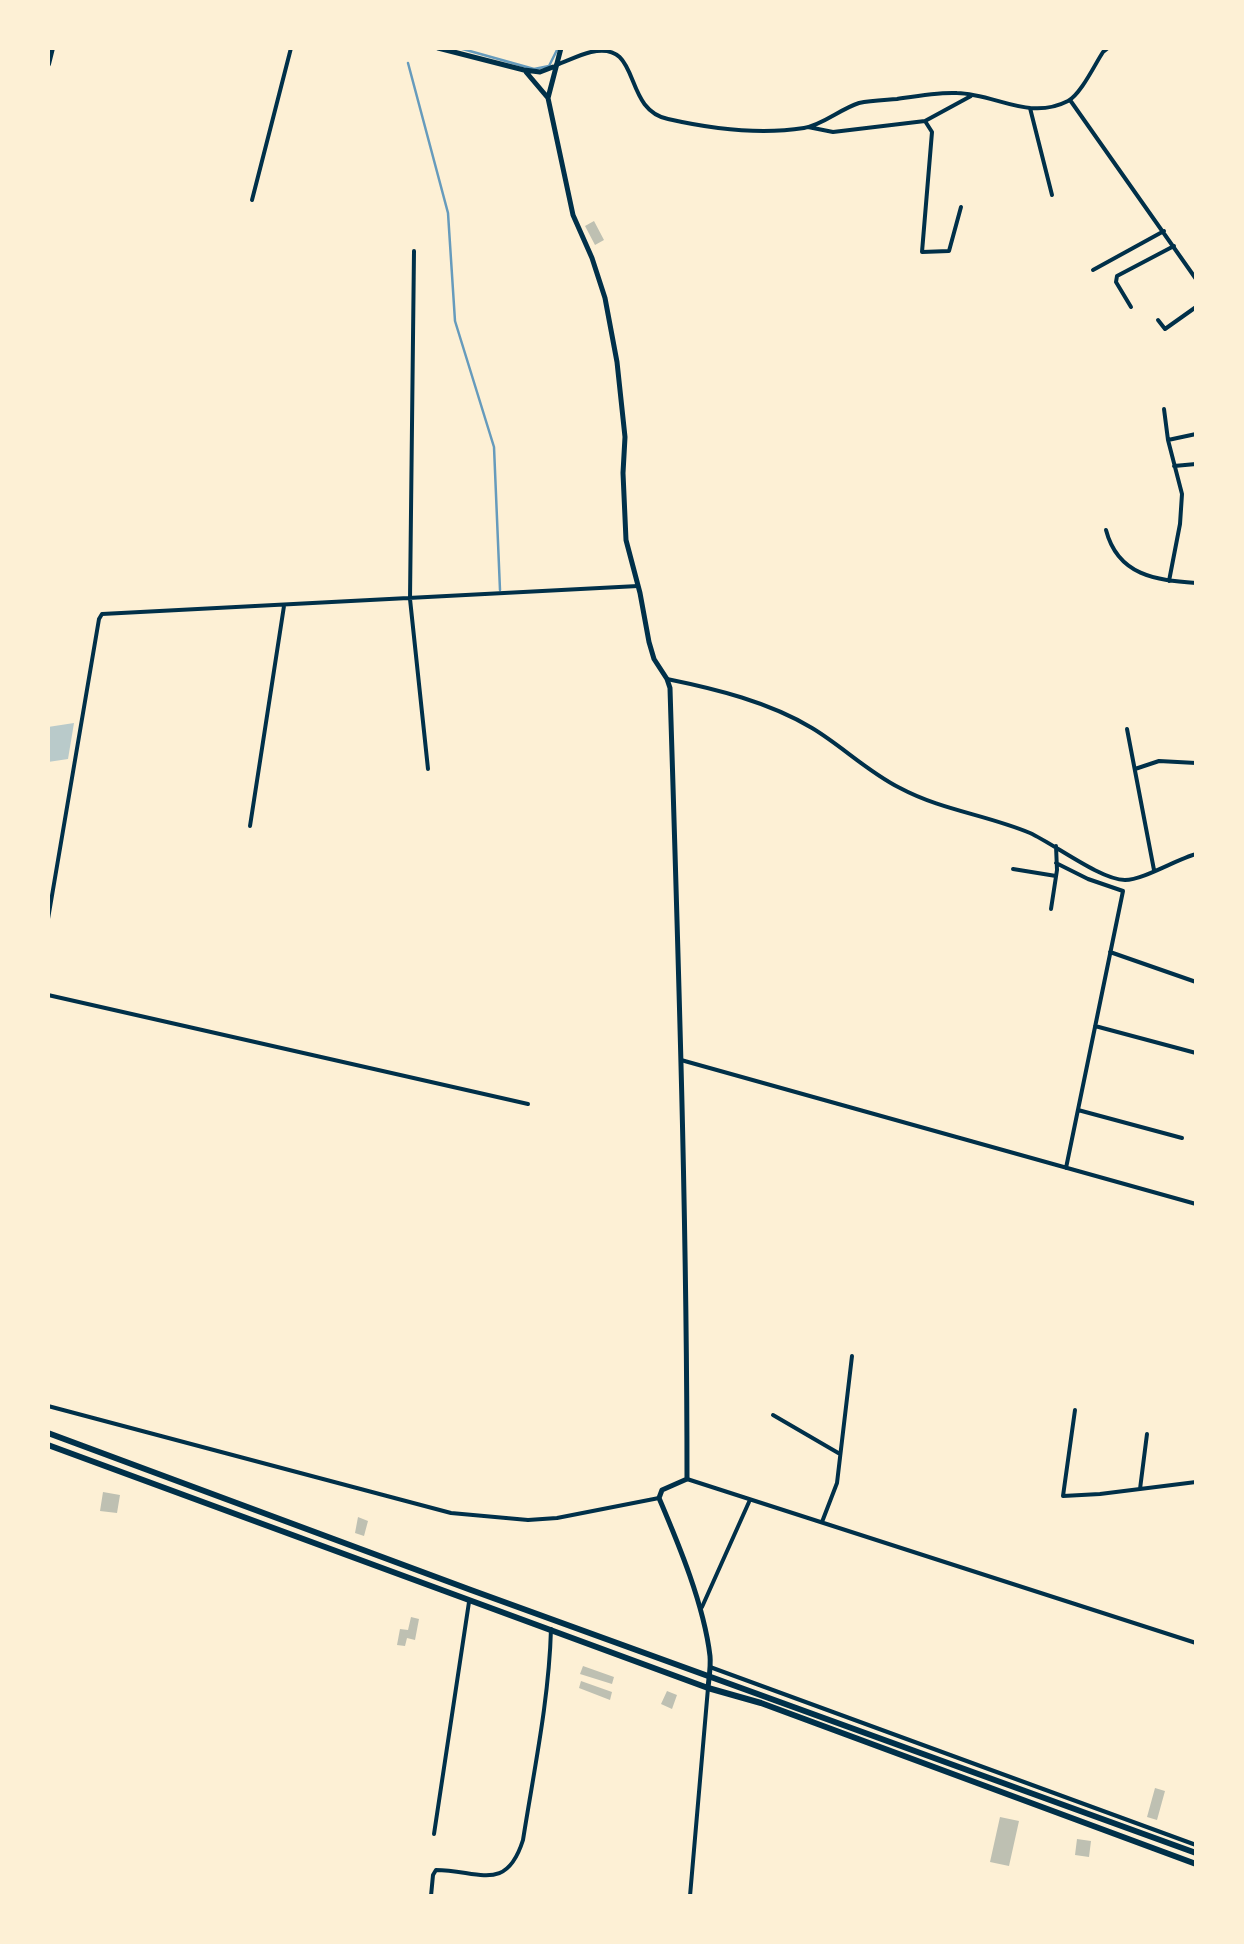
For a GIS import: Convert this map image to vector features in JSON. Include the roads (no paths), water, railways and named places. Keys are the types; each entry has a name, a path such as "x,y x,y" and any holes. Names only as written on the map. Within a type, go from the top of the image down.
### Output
{"main road":[{"path":"48,64 52,48"},
{"path":"48,1433 1196,1853"},
{"path":"48,1444 1196,1864"},
{"path":"290,1534 293,1524"},
{"path":"894,1753 897,1744"}],"street":[{"path":"252,200 291,48"},
{"path":"438,48 540,72 594,51 614,52 625,61 648,111 662,118 706,127 760,131 808,127 833,132 925,121 974,95"},
{"path":"561,48 548,98 573,215 605,298 625,438 622,473 626,540 654,659 670,688 681,1060 687,1479"},
{"path":"808,127 860,102 954,92 1020,109 1070,100 1108,48"},
{"path":"524,70 548,98"},
{"path":"1070,100 1196,279"},
{"path":"1030,108 1052,195"},
{"path":"925,121 932,132 932,143 921,251 950,251 961,207"},
{"path":"1093,270 1164,231"},
{"path":"1131,307 1116,276 1174,246"},
{"path":"414,251 410,599 428,769"},
{"path":"1158,320 1166,328 1196,307"},
{"path":"1164,410 1182,494 1169,581"},
{"path":"1168,440 1196,434"},
{"path":"1174,466 1196,464"},
{"path":"1106,530 1109,542 1124,562 1143,576 1196,583"},
{"path":"48,919 100,616 110,612 638,586"},
{"path":"250,826 284,606"},
{"path":"668,679 754,702 810,727 897,787 936,806 1030,834 1118,879 1128,880 1196,854"},
{"path":"1127,729 1154,870"},
{"path":"1134,769 1159,761 1196,762"},
{"path":"1051,909 1056,846"},
{"path":"1056,862 1088,879 1122,890 1066,1168"},
{"path":"1013,868 1056,876"},
{"path":"1110,952 1196,982"},
{"path":"48,996 528,1104"},
{"path":"1095,1026 1196,1053"},
{"path":"681,1060 1196,1204"},
{"path":"1078,1110 1182,1138"},
{"path":"822,1522 836,1482 852,1356"},
{"path":"48,1406 451,1513 528,1520 557,1518 659,1498"},
{"path":"1075,1410 1063,1496 1196,1482"},
{"path":"773,1415 840,1454"},
{"path":"1140,1489 1147,1434"},
{"path":"687,1479 662,1490 659,1498 677,1540 710,1656 690,1896"},
{"path":"687,1479 1196,1643"},
{"path":"699,1611 750,1500"},
{"path":"434,1834 469,1599"},
{"path":"430,1896 436,1870 499,1874 517,1860 545,1710 551,1629"},
{"path":"710,1667 1196,1845"}],"waterway":[{"path":"459,48 534,69 549,66 558,48"},
{"path":"408,63 448,213 455,321 494,447 500,590"}]}
